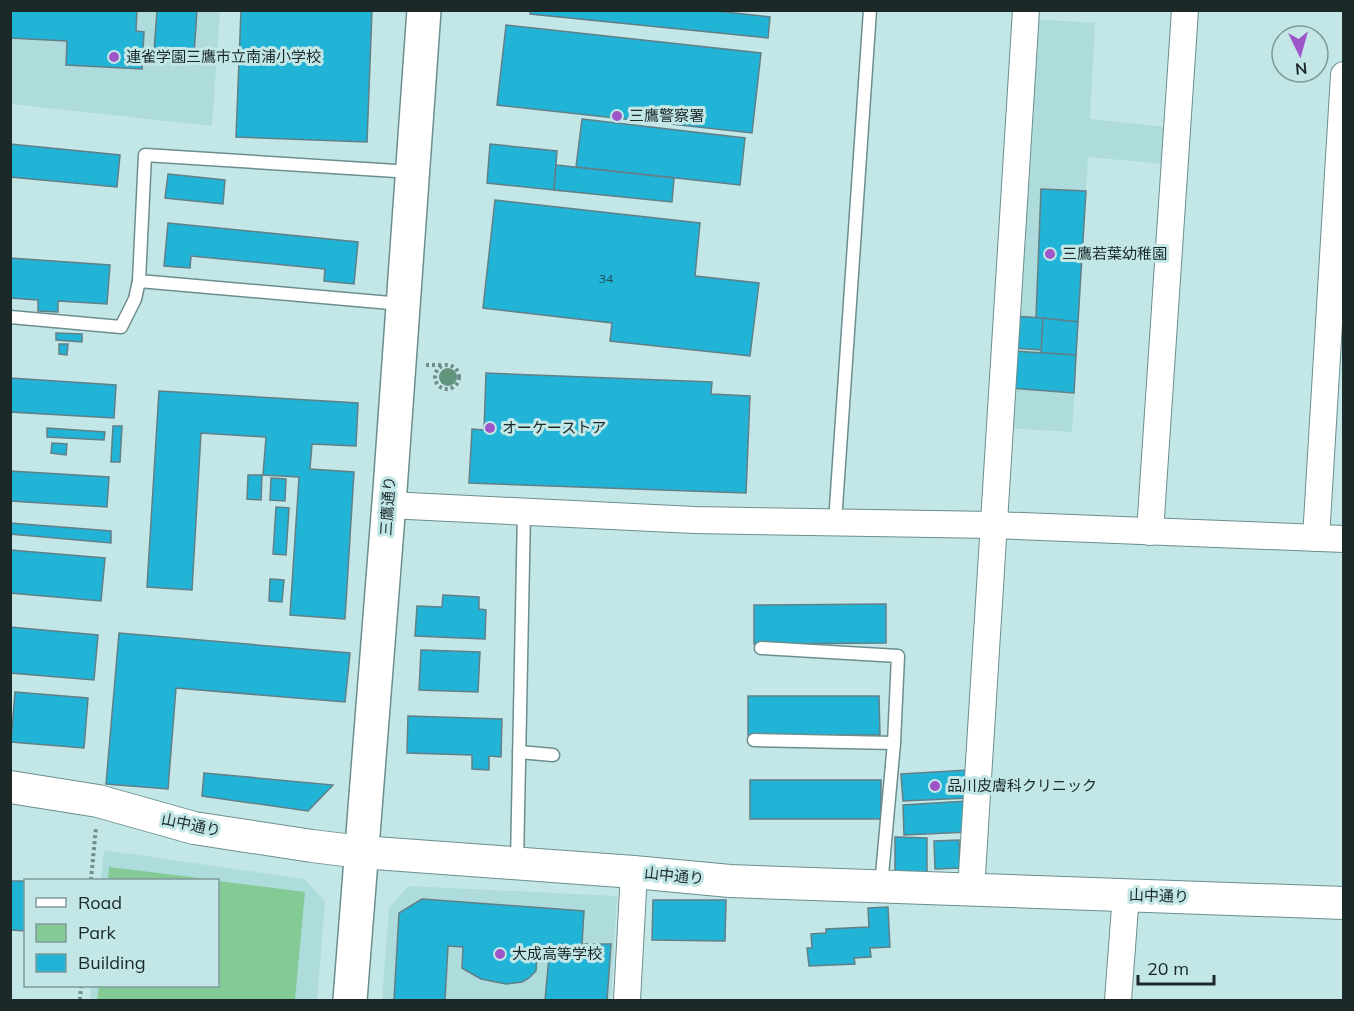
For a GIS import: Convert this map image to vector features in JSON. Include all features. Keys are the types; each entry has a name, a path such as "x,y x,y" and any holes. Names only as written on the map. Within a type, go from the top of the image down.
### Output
{"main road":[{"name":"三鷹通り","path":"350,1000 424,10"}],"street":[{"path":"971,890 1026,10"},
{"path":"1150,532 1185,10"},
{"path":"1316,538 1344,75"},
{"path":"388,505 694,520 993,525 1344,539"},
{"name":"山中通り","path":"10,787 98,801 194,828 361,852 730,881 1344,903"},
{"path":"627,1000 634,872"},
{"path":"1118,1000 1126,894"}],"lane":[{"path":"835,522 870,10"},
{"path":"10,317 121,327 135,300 139,281 145,155 412,172"},
{"path":"139,281 403,304"},
{"path":"517,864 524,511"},
{"path":"761,648 898,656 883,886"},
{"path":"754,740 894,743"},
{"path":"519,752 553,755"}],"path":[{"path":"422,365 442,365 454,367 458,372 457,383 453,387 441,387 436,382 437,370 442,365"},
{"path":"91,879 98,801"}],"shaded area":[{"name":"連雀学園三鷹市立南浦小学校","path":"11,11 220,11 212,126 11,104"},
{"name":"三鷹若葉幼稚園","path":"1031,19 1095,23 1090,119 1165,127 1164,164 1088,157 1072,432 1007,428"},
{"path":"104,850 304,879 325,901 317,1000 90,1000 91,987 219,987 219,879 101,879"},
{"name":"大成高等学校","path":"408,886 617,896 611,1000 382,1000 389,908"}],"green space":[{"path":"109,867 208,879 108,879"},
{"path":"219,881 305,892 295,1000 97,1000 99,987 219,987"}],"building":[{"path":"10,10 137,10 136,31 144,32 142,69 66,65 67,41 10,38"},
{"path":"157,10 197,10 194,55 154,52"},
{"path":"241,10 372,10 367,142 236,137"},
{"path":"530,10 708,10 770,17 768,38 530,14"},
{"path":"506,25 761,53 752,133 497,105"},
{"path":"582,119 745,138 740,185 576,167"},
{"path":"10,144 120,155 117,187 10,177"},
{"path":"490,144 557,151 554,190 487,183"},
{"path":"556,165 674,178 672,202 554,190"},
{"path":"168,174 225,180 223,204 165,198"},
{"path":"1041,189 1086,191 1078,322 1036,318"},
{"path":"495,200 700,223 695,276 759,283 750,356 610,341 612,323 483,308"},
{"path":"168,223 358,242 354,284 324,281 325,269 191,256 190,268 164,266"},
{"path":"10,258 110,265 107,304 58,301 58,312 38,311 38,300 10,298"},
{"path":"1014,316 1043,318 1042,350 1012,348"},
{"path":"1043,318 1078,322 1076,355 1041,353"},
{"path":"56,333 82,334 82,342 56,340"},
{"path":"59,344 68,344 67,355 59,354"},
{"path":"1012,351 1076,355 1074,393 1010,388"},
{"path":"486,373 712,382 711,394 750,396 746,493 469,483 472,429 484,430"},
{"path":"10,378 116,385 114,418 10,412"},
{"path":"159,391 358,403 356,446 312,444 310,469 354,472 345,619 290,615 299,477 263,475 266,437 201,433 192,590 147,587"},
{"path":"113,426 122,426 120,462 111,462"},
{"path":"47,428 105,432 104,440 47,437"},
{"path":"52,443 67,444 66,455 51,453"},
{"path":"10,471 109,477 107,507 10,501"},
{"path":"248,475 262,475 261,500 247,499"},
{"path":"271,478 286,479 285,501 270,500"},
{"path":"276,507 289,508 286,555 273,554"},
{"path":"10,523 111,531 111,543 10,534"},
{"path":"10,550 105,558 101,601 10,593"},
{"path":"270,579 284,580 282,602 269,601"},
{"path":"443,595 479,597 479,609 486,610 485,639 415,636 417,606 442,607"},
{"path":"886,604 886,643 754,644 754,605"},
{"path":"10,627 98,635 94,680 10,673"},
{"path":"119,633 350,653 345,702 176,688 168,789 106,784"},
{"path":"421,650 480,652 478,692 419,690"},
{"path":"15,692 88,698 84,748 11,742"},
{"path":"748,696 879,696 880,735 748,735"},
{"path":"408,716 502,719 501,757 489,756 489,770 472,769 472,755 407,753"},
{"name":"品川皮膚科クリニック","path":"968,770 969,798 903,801 901,774"},
{"path":"204,773 333,785 308,811 202,796"},
{"path":"750,780 881,780 881,819 750,819"},
{"path":"968,801 969,832 904,835 903,805"},
{"path":"895,837 927,838 927,873 895,872"},
{"path":"959,840 960,868 935,869 934,841"},
{"path":"10,881 24,881 24,931 10,930"},
{"name":"大成高等学校","path":"422,899 584,911 582,944 611,944 607,1000 545,1000 549,957 537,956 536,971 529,978 522,982 506,984 481,979 462,968 463,947 448,946 445,1000 394,1000 399,913"},
{"path":"653,900 726,900 725,941 652,940"},
{"path":"888,907 890,947 870,948 871,957 854,958 855,964 809,966 807,948 812,948 811,934 826,933 826,929 869,927 868,908"}],"place":[{"name":"連雀学園三鷹市立南浦小学校","path":"114,57"},
{"name":"三鷹警察署","path":"617,116"},
{"name":"三鷹若葉幼稚園","path":"1050,254"},
{"name":"オーケーストア","path":"490,428"},
{"name":"品川皮膚科クリニック","path":"935,786"},
{"name":"大成高等学校","path":"500,954"}]}
